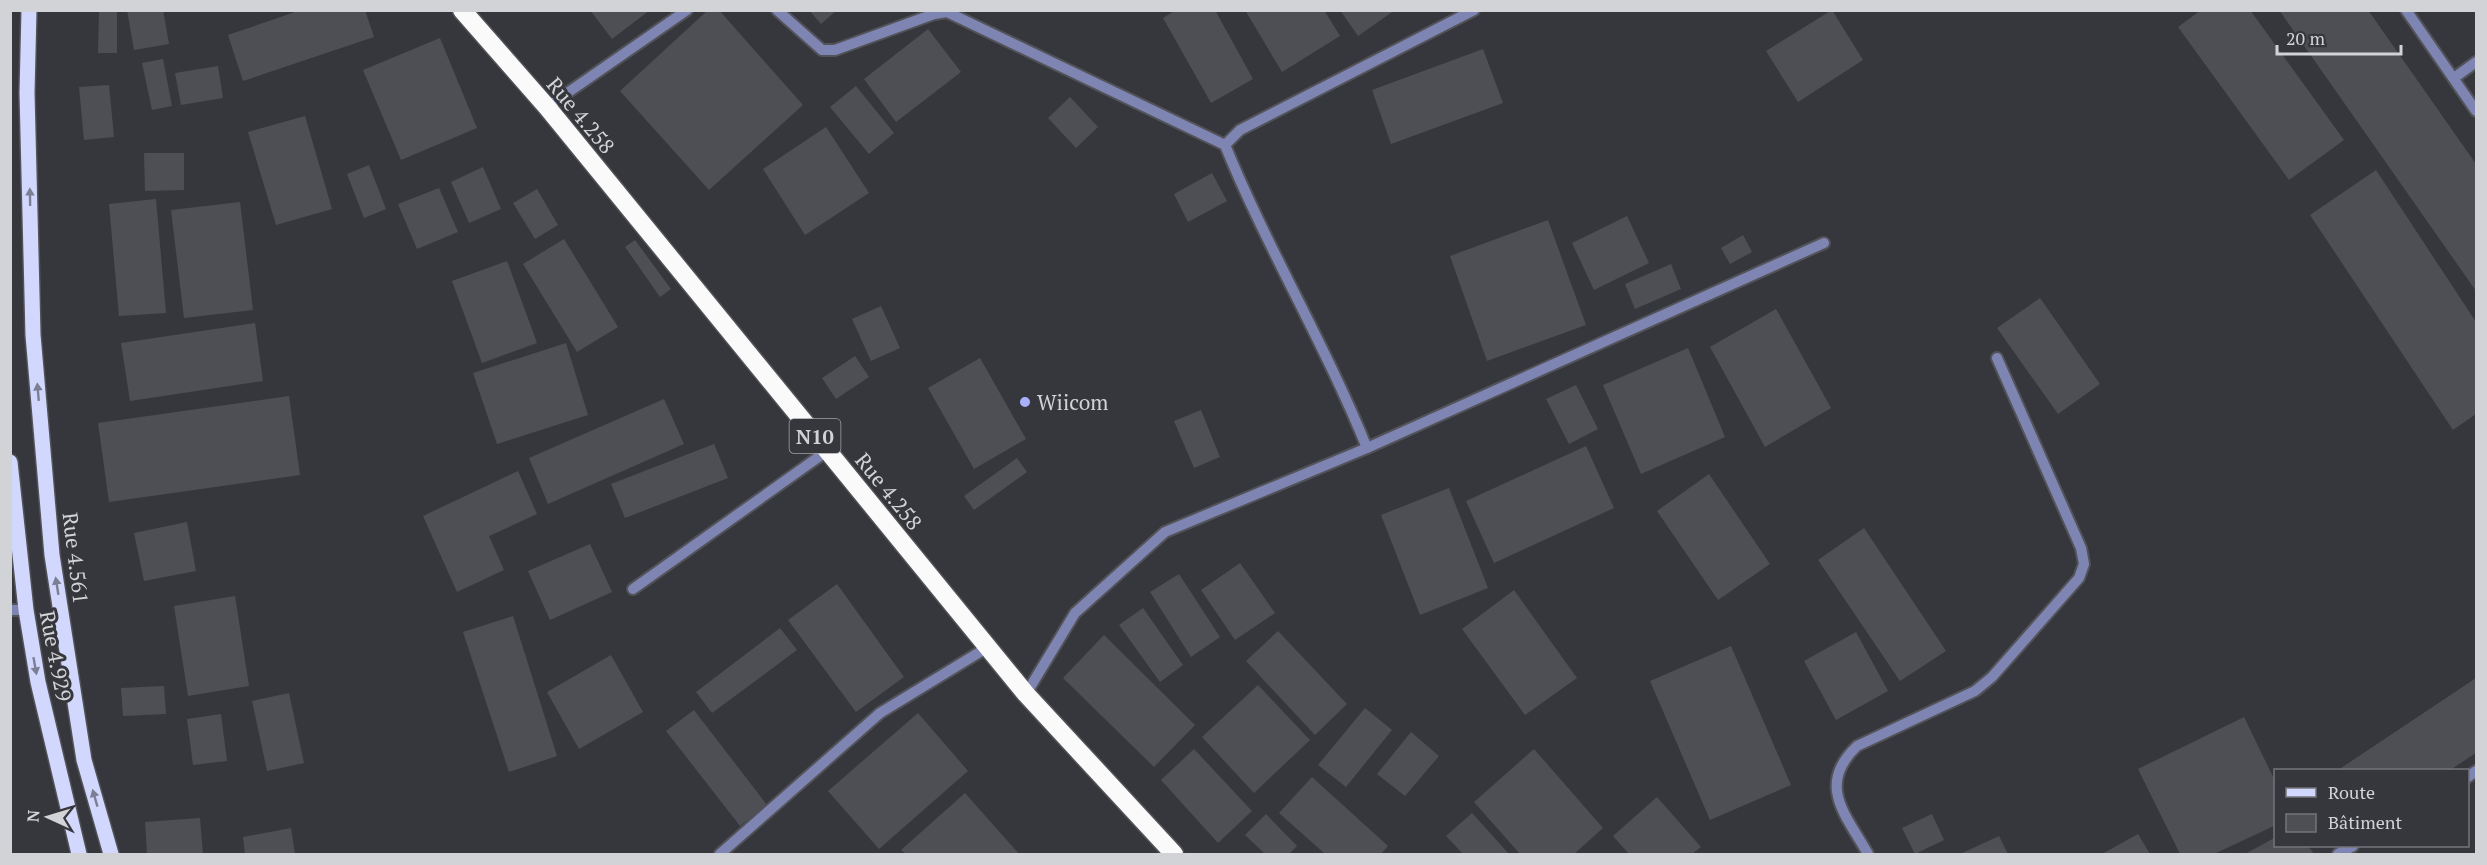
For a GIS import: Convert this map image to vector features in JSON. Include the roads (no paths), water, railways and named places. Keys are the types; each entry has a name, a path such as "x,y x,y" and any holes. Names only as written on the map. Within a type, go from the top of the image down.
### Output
{"highway":[{"name":"Rue 4.258","path":"468,13 1026,694 1174,855"}],"main road":[{"name":"Rue 4.561","path":"29,10 28,105 33,335 52,555 84,760 111,855"},
{"name":"Rue 4.929","path":"10,462 18,610 38,682 79,855"}],"street":[{"path":"547,107 687,10"},
{"path":"777,10 822,50 835,50 934,14 947,12 1225,145 1276,260 1346,396 1367,448"},
{"path":"1225,145 1240,130 1474,10"},
{"path":"2406,10 2476,111"},
{"path":"2454,78 2476,62"},
{"path":"1026,694 1076,613 1165,532 1367,448 1824,243"},
{"path":"1868,855 1840,804 1835,783 1842,760 1857,746 1975,691 1984,684 2079,578 2084,564 2080,548 1997,358"},
{"path":"633,589 827,451"},
{"path":"720,855 880,713 988,647"},
{"path":"2338,855 2351,847"}],"place":[{"name":"Wiicom","path":"1025,402"}]}
